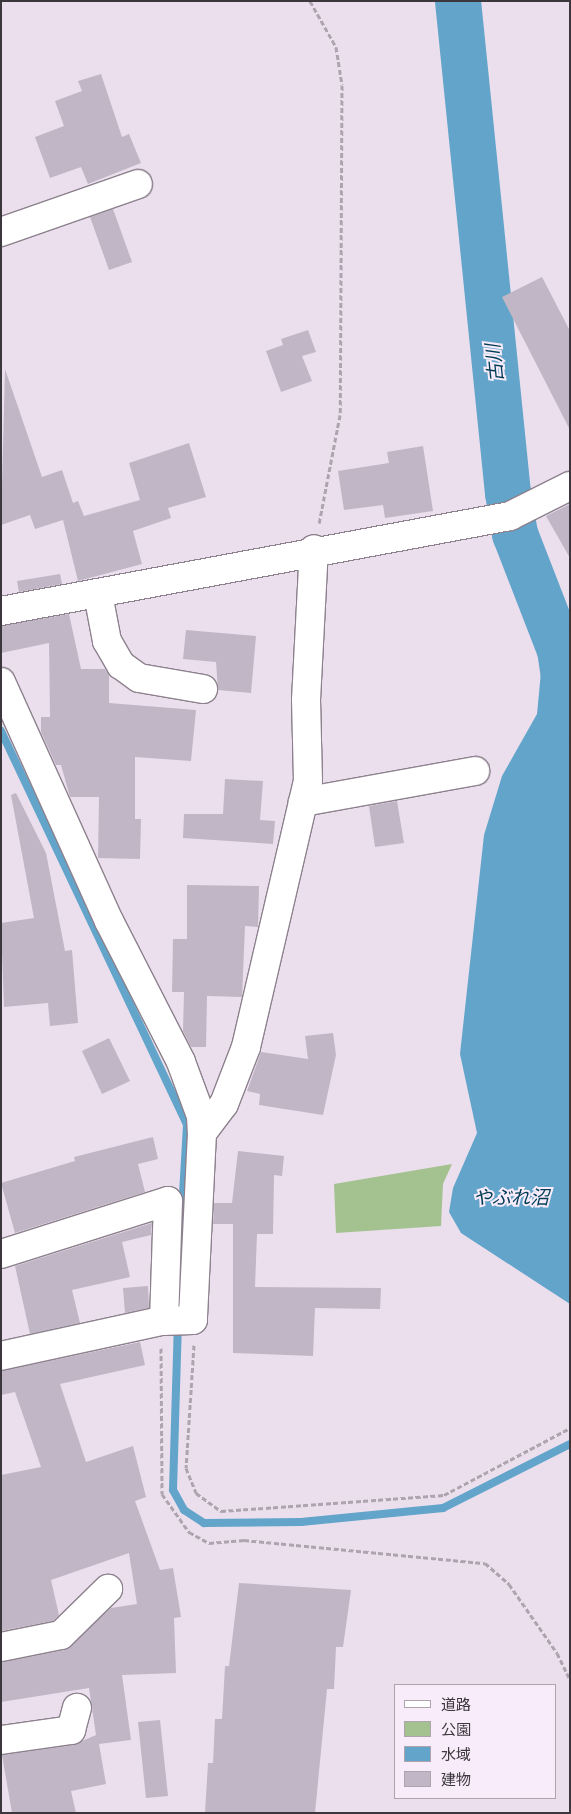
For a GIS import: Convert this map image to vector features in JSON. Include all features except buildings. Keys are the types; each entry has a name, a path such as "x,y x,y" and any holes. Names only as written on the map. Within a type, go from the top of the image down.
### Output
{"street":[{"path":"1,232 138,184"},
{"path":"1,612 314,549 510,516 570,486"},
{"path":"202,1133 224,1104 246,1047 308,781 306,700 314,549"},
{"path":"98,594 107,641 121,665 139,678 203,689"},
{"path":"1,682 109,921 181,1062 201,1116 202,1133 174,1321"},
{"path":"303,802 475,771"},
{"path":"1,1254 168,1201 174,1321"},
{"path":"1,1356 174,1321"},
{"path":"1,1647 61,1635 108,1589"},
{"path":"1,1740 71,1730 77,1708"}],"path":[{"path":"310,1 336,47 342,85 340,415 314,549"},
{"path":"174,1321 194,1381 186,1468 196,1493 221,1510 444,1496 570,1428"},
{"path":"174,1321 160,1480 170,1510 188,1532 209,1543 244,1540 485,1563 509,1584 557,1653 570,1680"}],"green space":[{"path":"452,1164 443,1184 441,1226 336,1233 334,1184"}],"water":[{"name":"やぶれ沼","path":"570,610 570,1304 461,1233 449,1212 453,1188 477,1133 460,1054 484,835 502,776 537,714 545,630 555,611"}],"waterway":[{"name":"古川","path":"458,1 508,493 515,534 560,650 570,717"},
{"path":"1,731 187,1125 181,1230"},
{"path":"180,1254 173,1490 184,1510 204,1523 301,1522 443,1508 570,1444"}]}
